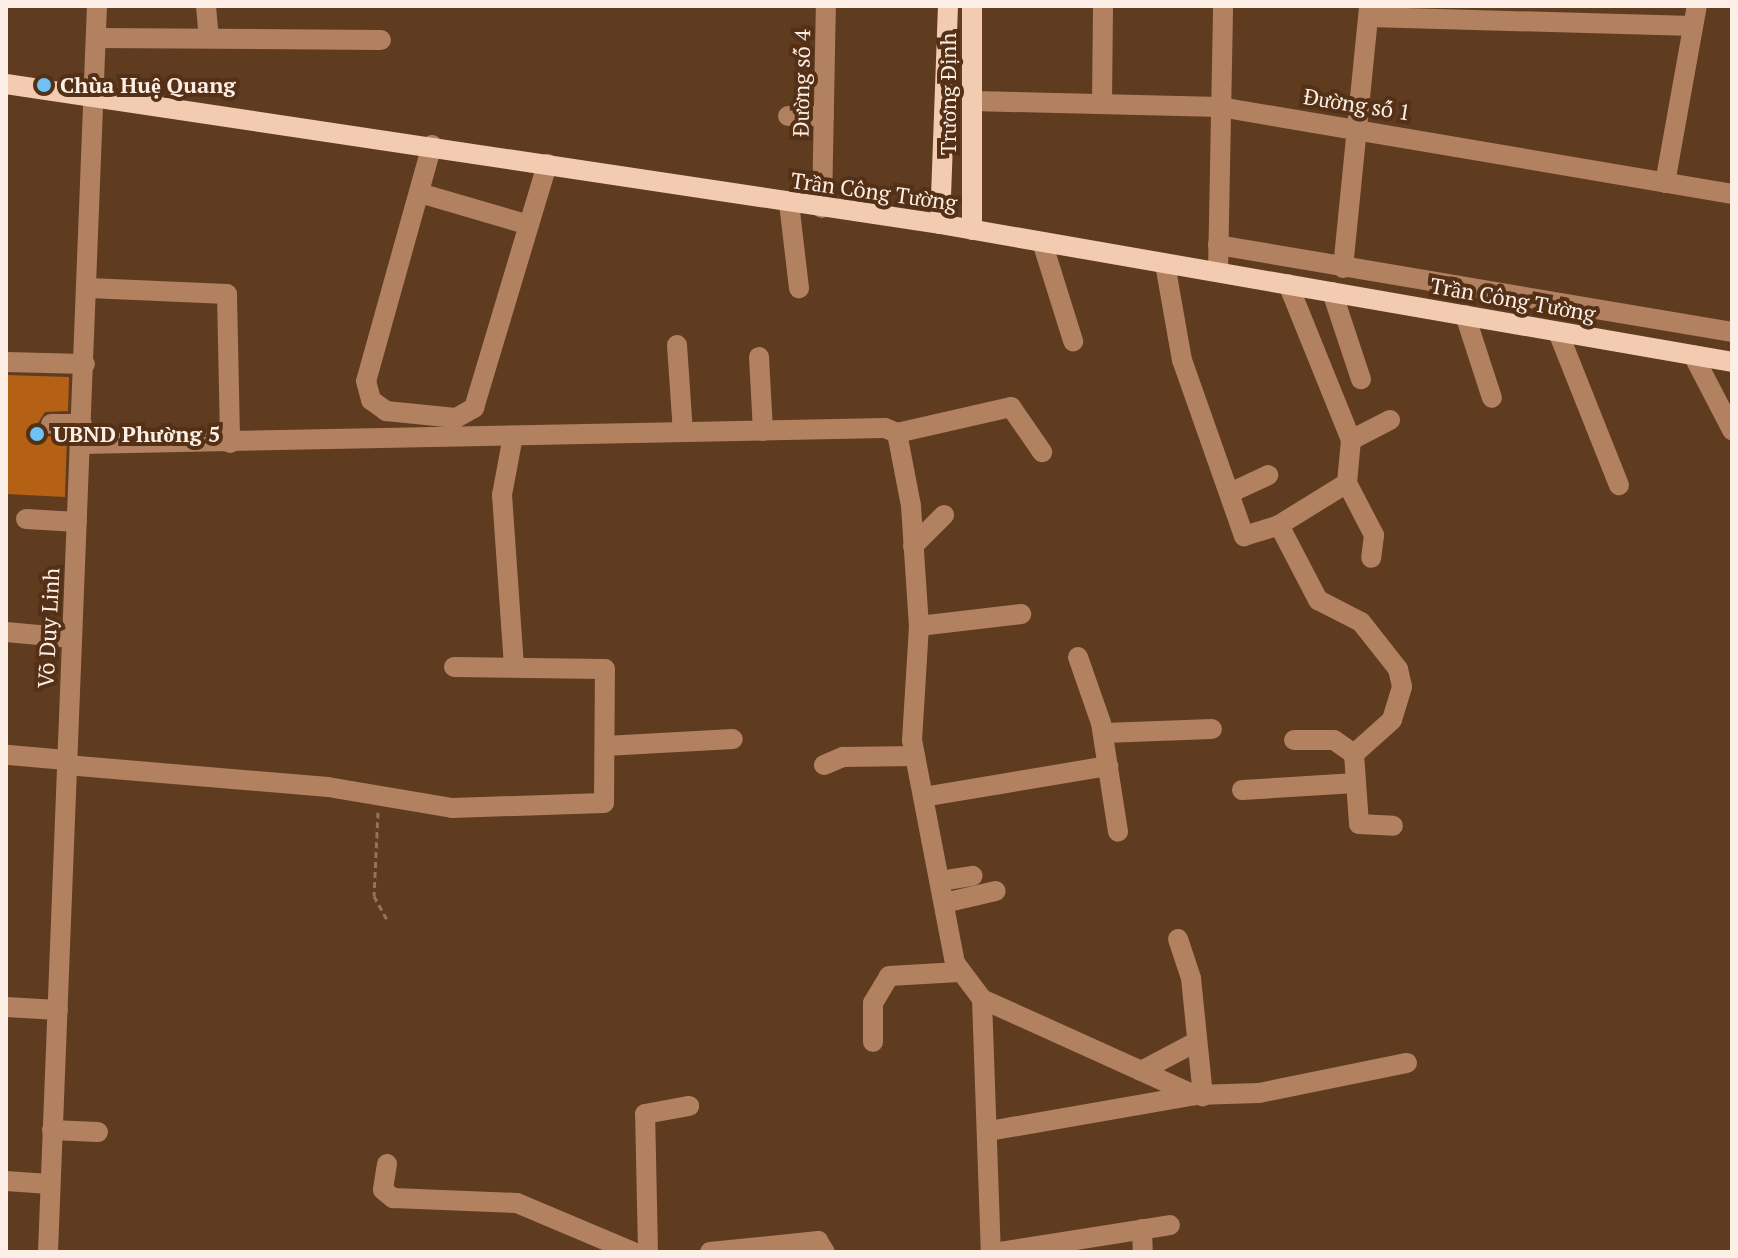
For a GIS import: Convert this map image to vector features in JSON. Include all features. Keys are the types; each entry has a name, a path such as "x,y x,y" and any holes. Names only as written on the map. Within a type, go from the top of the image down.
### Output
{"main road":[{"name":"Trương Định","path":"940,224 948,6"},
{"name":"Trương Định","path":"972,6 972,230"},
{"name":"Trần Công Tường","path":"6,84 432,145 789,203 940,224 1043,245 1218,272 1732,362"}],"street":[{"name":"Võ Duy Linh","path":"48,1252 66,762 89,288 97,6"},
{"path":"206,6 209,38"},
{"name":"Đường số 4","path":"822,208 826,6"},
{"path":"1102,103 1103,6"},
{"path":"1218,272 1223,6"},
{"path":"1343,268 1362,129 1369,12 1695,16 1665,183"},
{"path":"97,38 381,40"},
{"name":"Đường số 1","path":"972,101 1220,107 1732,194"},
{"path":"788,116 824,116"},
{"path":"432,145 423,194 366,381 371,400 386,411 469,416 547,164"},
{"path":"423,194 529,225"},
{"path":"789,203 799,288"},
{"path":"1043,245 1073,341"},
{"name":"Trần Công Tường","path":"1218,245 1732,332"},
{"path":"1165,264 1182,360 1232,492 1244,536 1279,525 1347,483"},
{"path":"1288,284 1351,440 1347,483 1374,535 1371,558"},
{"path":"89,288 227,294 230,443"},
{"path":"1332,292 1361,379"},
{"path":"1465,315 1492,398"},
{"path":"1558,332 1619,485"},
{"path":"677,345 683,432"},
{"path":"1693,355 1732,430"},
{"path":"759,357 763,431"},
{"path":"6,362 85,364"},
{"path":"51,424 81,434 230,443 683,432 897,433 1011,407 1042,452"},
{"path":"1351,440 1390,420"},
{"path":"897,433 913,546 919,626 915,756 959,972 982,999 1199,1095"},
{"path":"513,436 502,495 514,666"},
{"path":"1232,492 1268,475"},
{"path":"913,546 944,515"},
{"path":"26,519 77,522"},
{"path":"1279,525 1323,603 1361,622 1402,682 1392,720 1354,754"},
{"path":"919,626 1021,614"},
{"path":"6,632 72,638"},
{"path":"1078,657 1104,733 1118,832"},
{"path":"9,755 344,790 381,801 452,808 599,804 606,795 605,669 454,667"},
{"path":"1104,733 1212,729"},
{"path":"605,746 733,739"},
{"path":"1294,740 1334,740 1354,754"},
{"path":"1354,754 1359,824 1393,826"},
{"path":"824,765 843,757 915,756"},
{"path":"923,797 1108,766"},
{"path":"1242,790 1356,783"},
{"path":"940,881 973,876"},
{"path":"944,903 996,891"},
{"path":"1178,939 1191,978 1199,1095"},
{"path":"873,1042 873,1003 889,976 959,972"},
{"path":"982,999 991,1252"},
{"path":"6,1007 58,1010"},
{"path":"1141,1071 1196,1042"},
{"path":"989,1131 1199,1095 1259,1093 1407,1063"},
{"path":"648,1252 645,1114 689,1106"},
{"path":"52,1130 98,1132"},
{"path":"387,1164 383,1190 393,1198 517,1203 633,1252"},
{"path":"6,1181 49,1184"},
{"path":"1000,1252 1170,1225"},
{"path":"1142,1229 1143,1252"},
{"path":"710,1252 818,1241 825,1252"}],"path":[{"path":"381,801 371,859 374,896 387,919"}],"building":[{"name":"UBND Phường 5","path":"6,375 69,377 68,411 45,412 38,423 45,436 67,437 65,497 6,494"}],"place":[{"name":"Chùa Huệ Quang","path":"44,85"},
{"name":"UBND Phường 5","path":"37,434"}]}
